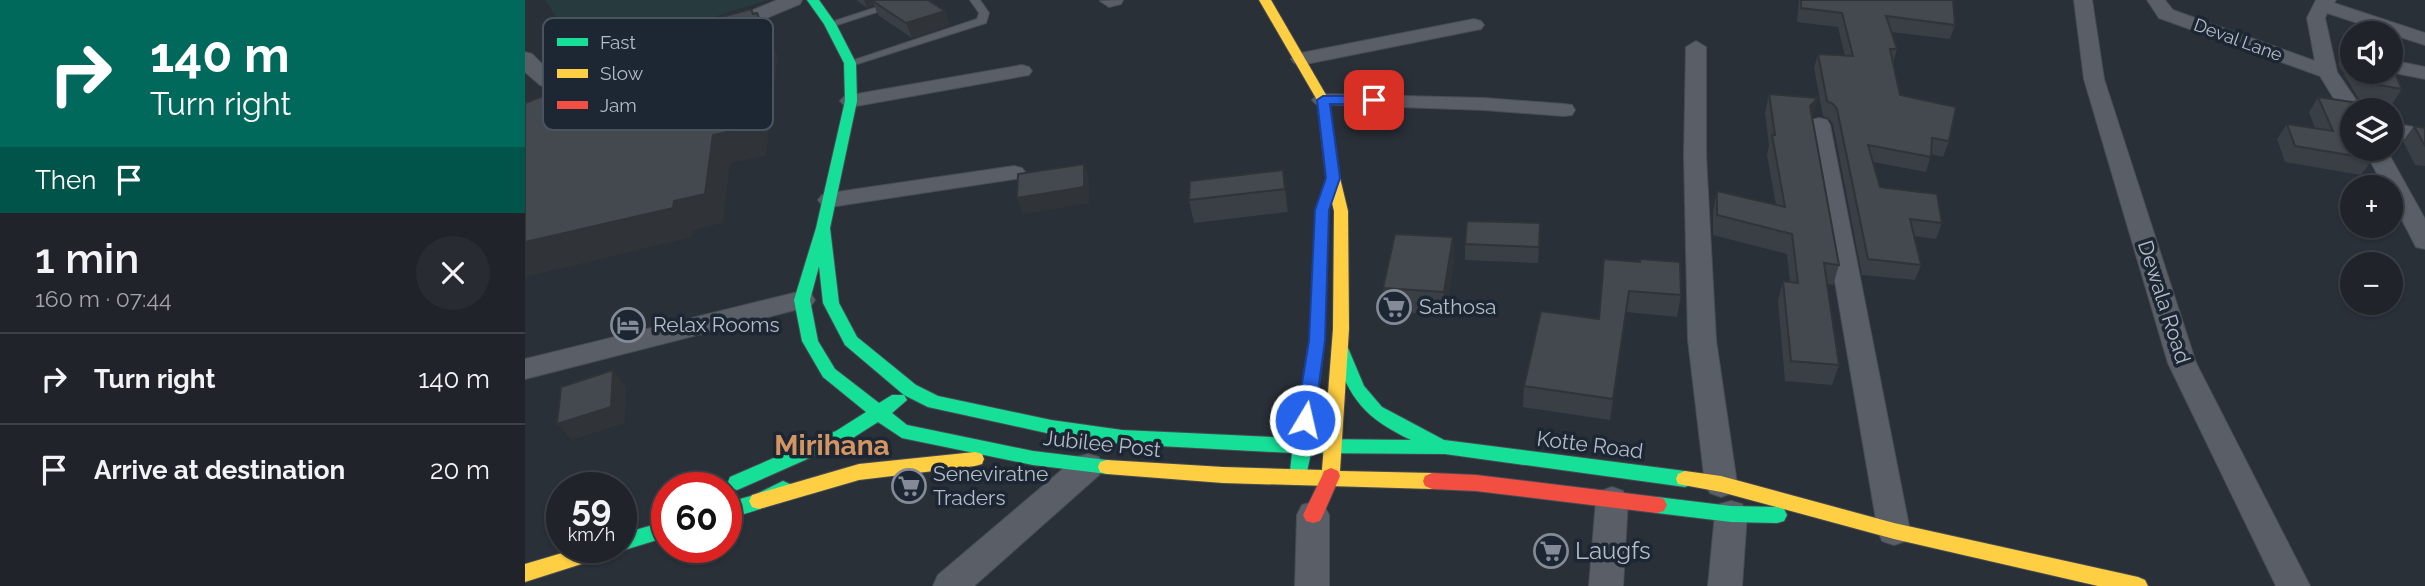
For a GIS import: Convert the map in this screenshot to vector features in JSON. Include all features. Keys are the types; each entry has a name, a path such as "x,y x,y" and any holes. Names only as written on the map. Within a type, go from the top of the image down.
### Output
{"main road":[{"path":"813,0 830,24 850,63 851,101 830,200 802,300 810,341 829,373 902,431"},
{"path":"1265,0 1323,100 1333,178 1341,211 1340,346 1331,476 1313,515"},
{"path":"1322,210 1333,178"},
{"name":"Jubilee Post","path":"823,228 831,303 851,341 910,390 934,402 1051,427 1122,437 1332,447"},
{"path":"1313,515 1299,477 1318,329"},
{"path":"1340,346 1355,390 1368,406 1388,420 1445,447"},
{"path":"742,480 781,466 880,415 910,390"},
{"path":"880,442 902,431 934,402"},
{"name":"Jubilee Post","path":"902,431 1023,456 1088,466 1223,475 1331,476"},
{"name":"Kotte Road","path":"1332,447 1445,447 1726,499 1839,516 1893,531 2138,586"},
{"path":"742,506 859,472 931,462 1023,456"},
{"path":"759,501 846,458"},
{"name":"Kotte Road","path":"1331,476 1476,484 1612,499 1726,499 1839,516"},
{"path":"525,573 557,563"}],"street":[{"path":"750,18 793,0"},
{"name":"Dewala Road","path":"2084,0 2094,79 2182,363 2293,586"},
{"name":"Deval Lane","path":"2157,0 2166,14 2327,72"},
{"path":"2344,98 2327,72 2333,53 2316,18 2324,2 2425,39"},
{"path":"1301,59 1474,25"},
{"path":"1696,47 1695,156 1702,340 1726,499 1725,586"},
{"path":"528,68 543,80"},
{"path":"2403,68 2425,73"},
{"path":"851,101 1022,71"},
{"path":"1323,100 1483,104 1564,110"},
{"path":"1819,125 1893,531"},
{"path":"2403,132 2425,136"},
{"path":"2381,161 2425,242"},
{"path":"830,200 1014,173"},
{"path":"525,369 802,300"},
{"path":"950,586 1088,466"},
{"path":"1606,586 1612,499"},
{"path":"1313,515 1313,586"}],"lane":[{"path":"830,24 909,0"},
{"path":"850,63 982,20 984,13 975,0"}],"green space":[{"path":"545,0 768,0 711,18 557,18"}],"building":[{"path":"871,0 928,0 945,11 906,23"},
{"path":"1801,0 1953,0 1955,25 1886,16 1897,49 1890,49 1900,95 1956,107 1949,141 1932,138 1931,157 1868,145 1880,187 1937,194 1942,223 1910,219 1921,265 1868,259 1837,109 1827,101 1818,54 1853,56 1842,13 1801,8"},
{"path":"751,9 759,18 718,18"},
{"path":"2374,84 2400,84 2402,89"},
{"path":"1769,94 1818,98 1810,106 1839,265 1824,263 1839,365 1791,361 1783,281 1798,283 1792,234 1717,215 1717,191 1785,207 1772,135 1775,135"},
{"path":"543,96 543,130 736,130 713,135 705,194 674,201 673,208 525,242 525,103"},
{"path":"2318,97 2340,100 2340,154 2295,146 2287,124 2333,131"},
{"path":"2414,126 2425,128 2425,146"},
{"path":"1084,164 1084,187 1017,198 1018,174"},
{"path":"1283,170 1285,189 1189,200 1190,181"},
{"path":"1467,221 1540,223 1539,247 1465,244"},
{"path":"1395,234 1453,237 1444,292 1383,288"},
{"path":"1604,259 1680,262 1681,295 1629,291 1613,399 1524,386 1541,311 1599,319"},
{"path":"613,370 611,407 557,424 561,387"}],"traffic: fast":[{"path":"813,0 830,24 850,63 851,101 823,228 802,300 810,341 829,373 902,431 1033,458 1107,467"},
{"path":"823,228 831,303 851,341 910,390 934,402 1051,427 1122,437 1301,446 1445,447 1685,479"},
{"path":"1299,471 1316,347"},
{"path":"1342,352 1357,389 1376,412 1387,420 1437,443"},
{"path":"742,480 842,436 898,400"},
{"path":"742,506 783,489"},
{"path":"1657,505 1731,514 1777,515"},
{"path":"637,538 651,534"}],"traffic: slow":[{"path":"1265,0 1323,100 1333,178 1341,211 1341,329 1331,470"},
{"path":"759,501 859,472 975,459"},
{"path":"1107,467 1223,475 1432,481"},
{"path":"1685,479 1721,484 1894,531 2138,586"},
{"path":"525,573 557,563"}],"traffic: jam":[{"path":"1313,515 1331,476"},
{"path":"1432,481 1476,483 1657,505"}],"place":[{"name":"Sathosa","path":"1394,307"},
{"name":"Relax Rooms","path":"628,325"},
{"name":"Seneviratne Traders","path":"909,486"},
{"name":"Laugfs","path":"1551,551"}],"district":[{"name":"Mirihana","path":"832,445"}],"route":[{"path":"1305,420 1317,341 1322,210 1333,178 1323,100 1374,100"}]}
